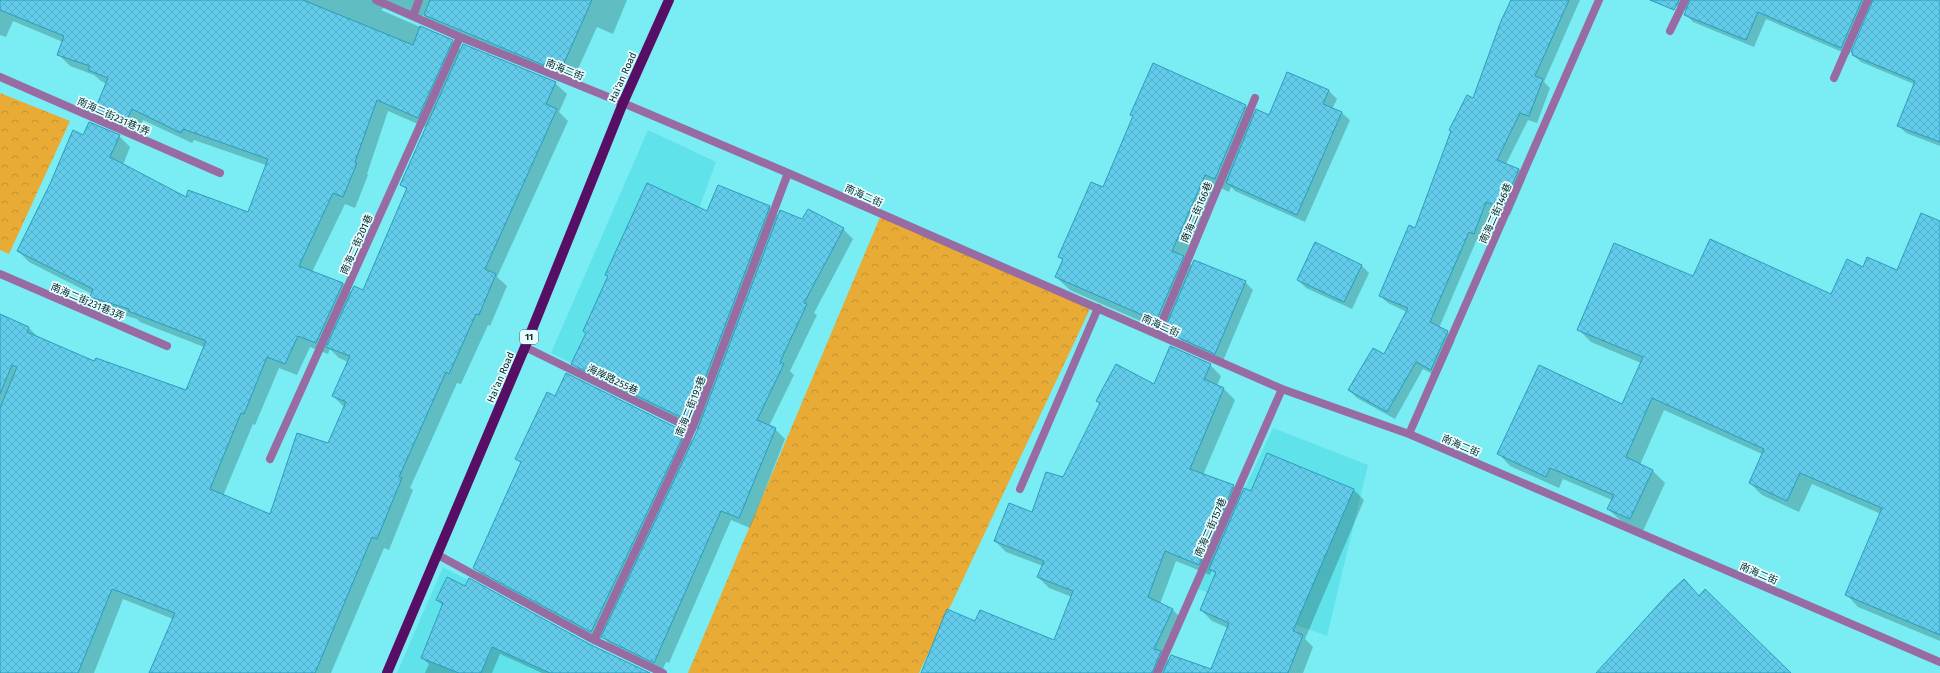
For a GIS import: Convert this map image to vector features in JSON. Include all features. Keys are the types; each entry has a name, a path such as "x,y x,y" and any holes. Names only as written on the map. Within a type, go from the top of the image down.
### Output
{"main road":[{"name":"Hai'an Road","path":"387,673 525,347 623,103 669,0"}],"street":[{"name":"南海二街","path":"376,0 460,37 623,103 788,173 1282,389 1409,434 1940,662"},
{"path":"413,16 419,0"},
{"name":"南海二街146巷","path":"1409,434 1600,0"},
{"path":"1670,31 1685,0"},
{"path":"1834,78 1868,0"},
{"name":"南海二街201巷","path":"270,459 460,37"},
{"name":"南海二街231巷1弄","path":"0,77 220,173"},
{"name":"南海二街166巷","path":"1157,334 1255,98"},
{"name":"南海二街193巷","path":"594,640 692,429 788,173"},
{"name":"南海二街231巷3弄","path":"0,274 167,346"},
{"path":"1020,488 1098,308"},
{"name":"海岸路255巷","path":"525,347 692,429"},
{"name":"南海二街157巷","path":"1157,673 1282,389"},
{"path":"438,555 594,640 663,673"}],"shaded area":[{"path":"648,130 716,162 632,392 551,353"},
{"path":"1273,428 1368,465 1327,636 1198,589"},
{"path":"443,567 646,673 397,673"}],"green space":[{"path":"0,93 70,121 9,254 0,250"},
{"path":"881,215 1090,309 919,673 688,673"}],"building":[{"path":"0,0 303,0 413,45 420,26 453,40 418,118 377,100 355,162 357,163 343,197 333,193 299,266 343,283 316,343 298,336 285,364 267,357 244,414 241,413 210,489 270,514 297,433 328,443 346,402 332,396 350,356 326,347 354,286 363,290 407,188 400,185 463,44 556,82 546,104 557,109 485,269 496,274 479,315 476,314 449,374 446,372 399,477 402,478 377,539 372,537 315,673 149,673 175,613 112,589 78,673 0,673 0,408 17,367 12,365 0,394 0,314 29,327 27,332 94,361 96,358 186,390 206,341 128,311 129,309 90,297 93,289 17,251 50,184 73,130 83,135 89,122 120,135 110,157 186,197 188,190 248,212 268,159 183,129 181,133 132,109 124,125 94,112 108,78 88,70 90,66 57,55 64,36 0,10"},
{"path":"430,0 592,0 560,72 424,15"},
{"path":"1511,0 1569,0 1535,76 1543,79 1529,116 1520,113 1497,160 1519,169 1502,208 1486,202 1474,234 1469,232 1430,322 1448,331 1431,370 1416,362 1387,412 1348,390 1373,348 1384,354 1408,308 1379,296 1409,225 1415,228 1451,131 1449,130 1467,95 1473,98 1501,21"},
{"path":"1650,0 1679,0 1674,10"},
{"path":"1690,0 1862,0 1841,48 1758,12 1746,40 1684,15"},
{"path":"1873,0 1940,0 1940,142 1897,126 1915,81 1852,55 1853,53 1851,52"},
{"path":"1153,63 1246,105 1215,179 1205,175 1172,251 1184,256 1156,321 1055,277 1063,259 1058,257 1091,182 1103,187 1133,116 1130,115"},
{"path":"1287,72 1329,90 1323,104 1342,112 1297,215 1226,183 1256,109 1269,115"},
{"path":"647,183 707,211 718,185 770,206 689,421 571,364 586,333 583,331 608,276 605,275"},
{"path":"808,209 844,228 804,303 807,304 780,362 784,364 757,420 776,428 739,518 721,511 654,663 601,637 697,431 780,210 802,219"},
{"path":"1921,213 1940,221 1940,635 1845,595 1882,508 1800,473 1787,501 1749,483 1764,449 1652,398 1626,457 1653,470 1630,519 1607,509 1614,495 1550,468 1546,477 1497,454 1539,365 1622,404 1643,357 1577,330 1614,243 1693,276 1710,239 1831,294 1847,259 1863,267 1867,257 1897,270"},
{"path":"1315,242 1362,265 1344,302 1297,280"},
{"path":"1194,260 1246,281 1215,354 1175,336 1177,330 1166,326"},
{"path":"1170,346 1211,364 1204,379 1224,388 1190,469 1234,485 1199,565 1165,551 1148,597 1173,609 1154,649 1161,651 1152,673 921,673 947,609 975,621 980,610 1054,640 1073,591 1037,577 1044,561 994,541 1009,503 1032,512 1046,472 1063,477 1100,403 1096,401 1116,364 1154,384"},
{"path":"566,373 685,432 591,632 473,568 521,462 515,459 547,392 555,396"},
{"path":"1267,453 1354,489 1293,631 1303,635 1288,673 1163,673 1171,655 1211,669 1229,623 1200,610 1216,572 1209,569 1244,488 1251,491"},
{"path":"447,577 465,586 469,578 591,645 650,673 550,673 492,647 481,673 459,673 421,658 443,603 436,600"},
{"path":"1684,579 1699,596 1705,589 1791,673 1596,673 1669,593"}]}
